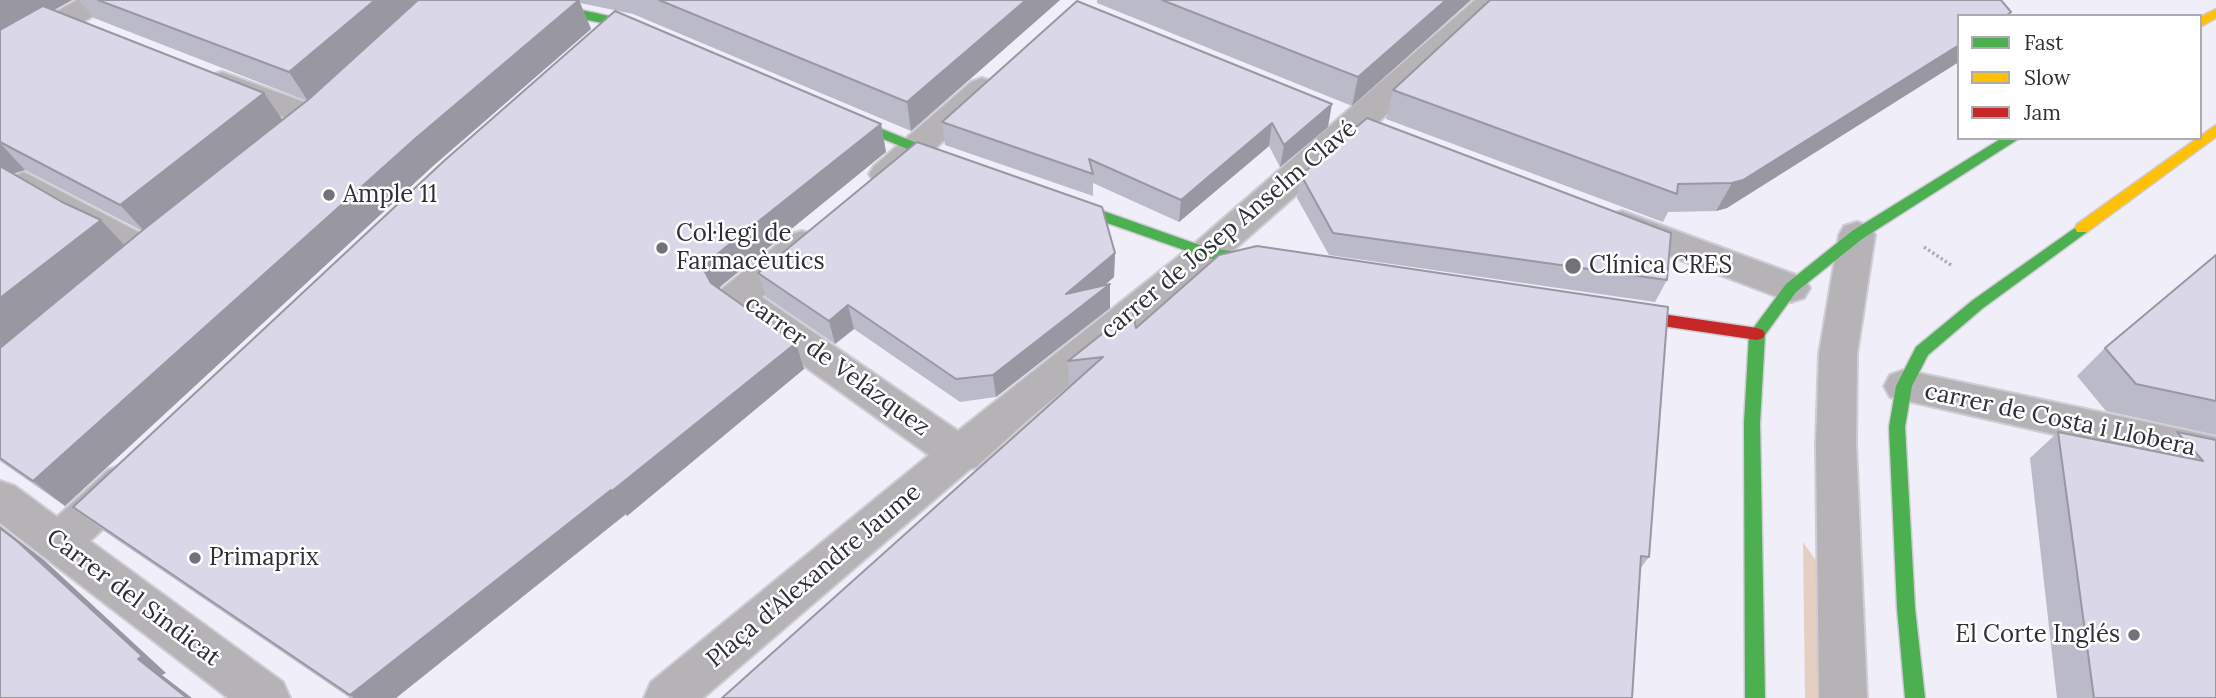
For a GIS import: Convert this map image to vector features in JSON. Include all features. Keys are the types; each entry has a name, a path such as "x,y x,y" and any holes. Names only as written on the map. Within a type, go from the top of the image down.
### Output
{"main road":[{"path":"505,0 621,23 670,44"},
{"path":"819,107 969,169"},
{"path":"1915,698 1906,608 1897,427 1904,386 1922,351 1993,293 2216,130"},
{"path":"1755,698 1752,423 1757,334 1791,288 1870,227 2010,140"},
{"path":"1046,196 1207,253 1289,265"},
{"path":"1592,310 1757,334"}],"street":[{"path":"0,57 99,0"},
{"name":"carrer de Josep Anselm Clavé","path":"961,455 1016,406 1207,253 1343,117 1493,0"},
{"path":"63,20 101,35"},
{"path":"590,51 621,23"},
{"path":"863,193 1005,69"},
{"path":"201,74 324,109 284,143"},
{"path":"1343,117 1396,138"},
{"path":"1587,211 1791,288"},
{"name":"carrer de Velázquez","path":"832,219 736,298 961,455"},
{"path":"1843,698 1836,444 1838,354 1870,227"},
{"path":"123,272 165,237"},
{"name":"carrer de Costa i Llobera","path":"1904,386 2216,454"},
{"path":"60,542 152,455"},
{"name":"Plaça d'Alexandre Jaume","path":"668,698 961,455"},
{"name":"Carrer del Sindicat","path":"0,499 265,698"}],"lane":[{"path":"24,180 140,243 165,237"}],"path":[{"path":"1870,227 1993,293"}],"shaded area":[{"path":"1803,542 1821,568 1828,698 1805,698"}],"building":[{"path":"98,0 375,0 289,72"},
{"path":"418,0 579,0 416,138 33,481 0,458 0,348 144,229 309,99"},
{"path":"659,0 1026,0 907,102"},
{"path":"1162,0 1446,0 1358,77"},
{"path":"1490,0 2001,0 2011,12 1957,14 1957,46 1743,180 1732,183 1678,184 1677,194 1393,90"},
{"path":"1077,1 1332,104 1284,145 1272,123 1181,200 1089,159 1093,174 942,122"},
{"path":"43,6 264,93 120,205 0,142 0,30"},
{"path":"615,11 881,124 711,259 704,270 711,283 796,343 612,491 350,695 73,507 445,160"},
{"path":"1367,118 1671,233 1667,280 1333,233 1301,175"},
{"path":"917,142 1102,207 1115,253 1066,294 1110,284 993,375 956,379 848,305 829,321 758,273"},
{"path":"0,166 62,202 101,220 0,298"},
{"path":"1257,246 1668,307 1649,557 1641,556 1632,698 722,698 1103,357 1068,361 1132,310 1136,328 1219,255"},
{"path":"2216,255 2216,401 2136,384 2105,348"},
{"path":"2058,432 2203,461 2177,432 2216,440 2216,698 2094,698"},
{"path":"0,528 142,656 138,659 187,698 0,698"}],"traffic: fast":[{"path":"505,0 621,23 655,38"},
{"path":"837,115 959,165"},
{"path":"1755,698 1752,423 1757,334 1791,288 1857,235 2010,140"},
{"path":"1055,199 1207,253 1269,262"},
{"path":"1915,698 1906,608 1897,427 1904,386 1922,351 1978,304 2082,228"}],"traffic: slow":[{"path":"2202,22 2216,13"},
{"path":"2082,228 2216,130"}],"traffic: jam":[{"path":"1615,313 1757,334"}],"place":[{"name":"Ample 11","path":"329,195"},
{"name":"Col·legi de Farmacèutics","path":"662,248"},
{"name":"Clínica CRES","path":"1573,266"},
{"name":"Primaprix","path":"195,558"},
{"name":"El Corte Inglés","path":"2134,635"}]}
